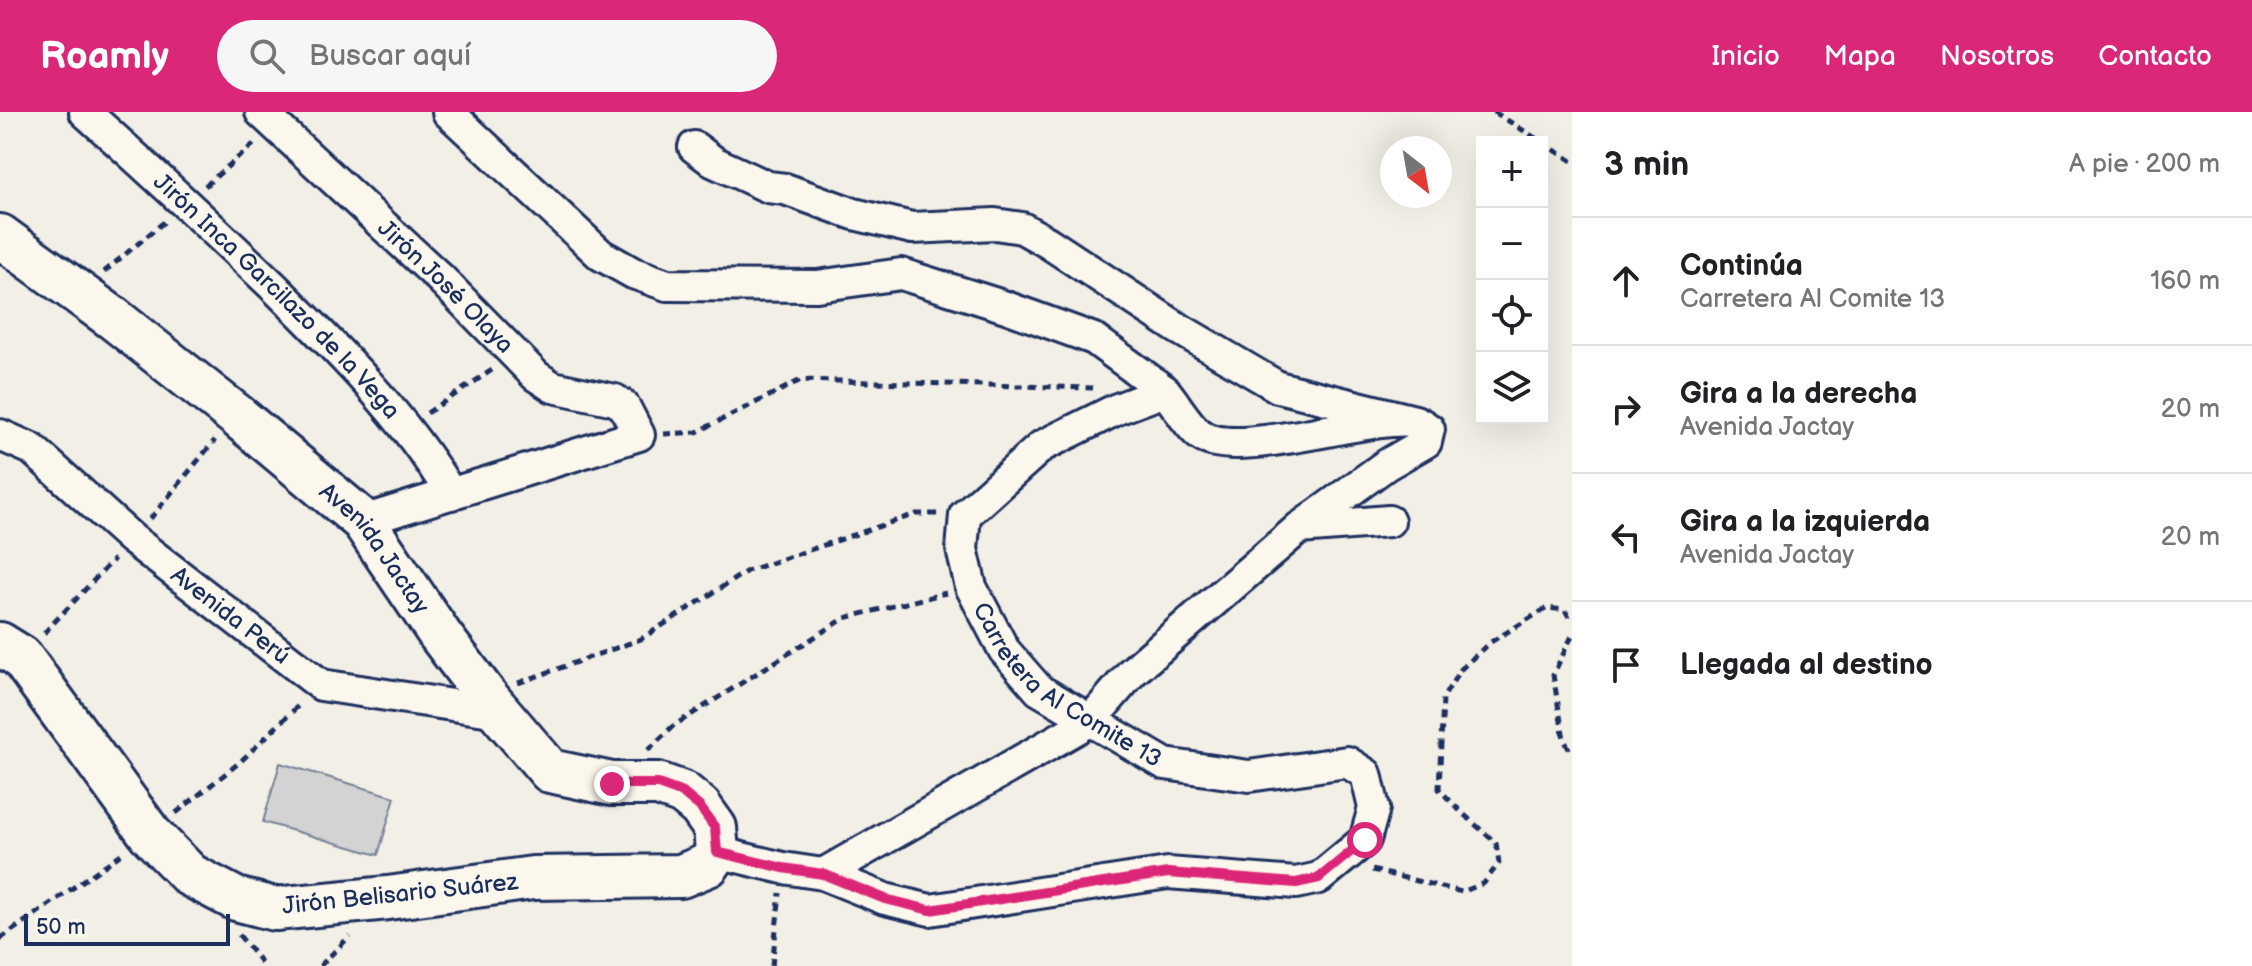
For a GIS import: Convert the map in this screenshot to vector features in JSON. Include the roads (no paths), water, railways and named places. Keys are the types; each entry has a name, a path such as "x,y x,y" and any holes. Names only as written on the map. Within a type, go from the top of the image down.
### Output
{"street":[{"name":"Jirón Inca Garcilazo de la Vega","path":"85,112 186,203 317,330 406,427 427,453 451,494"},
{"name":"Jirón José Olaya","path":"261,112 441,279 536,376 553,387 615,400 624,406 639,435 451,494"},
{"path":"448,112 601,255 633,273 667,285 817,286 901,274 1094,339 1165,391 1200,435 1219,444 1293,437 1363,424 1415,421"},
{"path":"694,147 714,162 768,187 785,189 854,214 912,228 995,224 1022,228 1176,327 1278,387 1415,421 1429,429 1426,442 1386,465 1299,528 1132,672 1090,721 823,874"},
{"name":"Avenida Jactay","path":"0,236 113,318 363,521 440,635 550,771 612,784 658,784 683,793 700,807 715,828 717,852"},
{"name":"Carretera Al Comite 13","path":"717,852 823,874 885,899 930,910 1168,873 1296,883 1319,878 1365,840 1374,808 1366,774 1347,762 1249,776 1165,764 1039,690 1004,650 971,587 962,549 965,515 1042,446 1117,409 1165,391"},
{"name":"Avenida Perú","path":"0,435 32,449 132,539 321,685 492,703"},
{"path":"363,521 451,494"},
{"path":"1299,528 1389,521"},
{"name":"Jirón Belisario Suárez","path":"11,650 150,834 190,875 236,899 275,909 388,898 533,878 681,876 708,865 717,852"}]}
